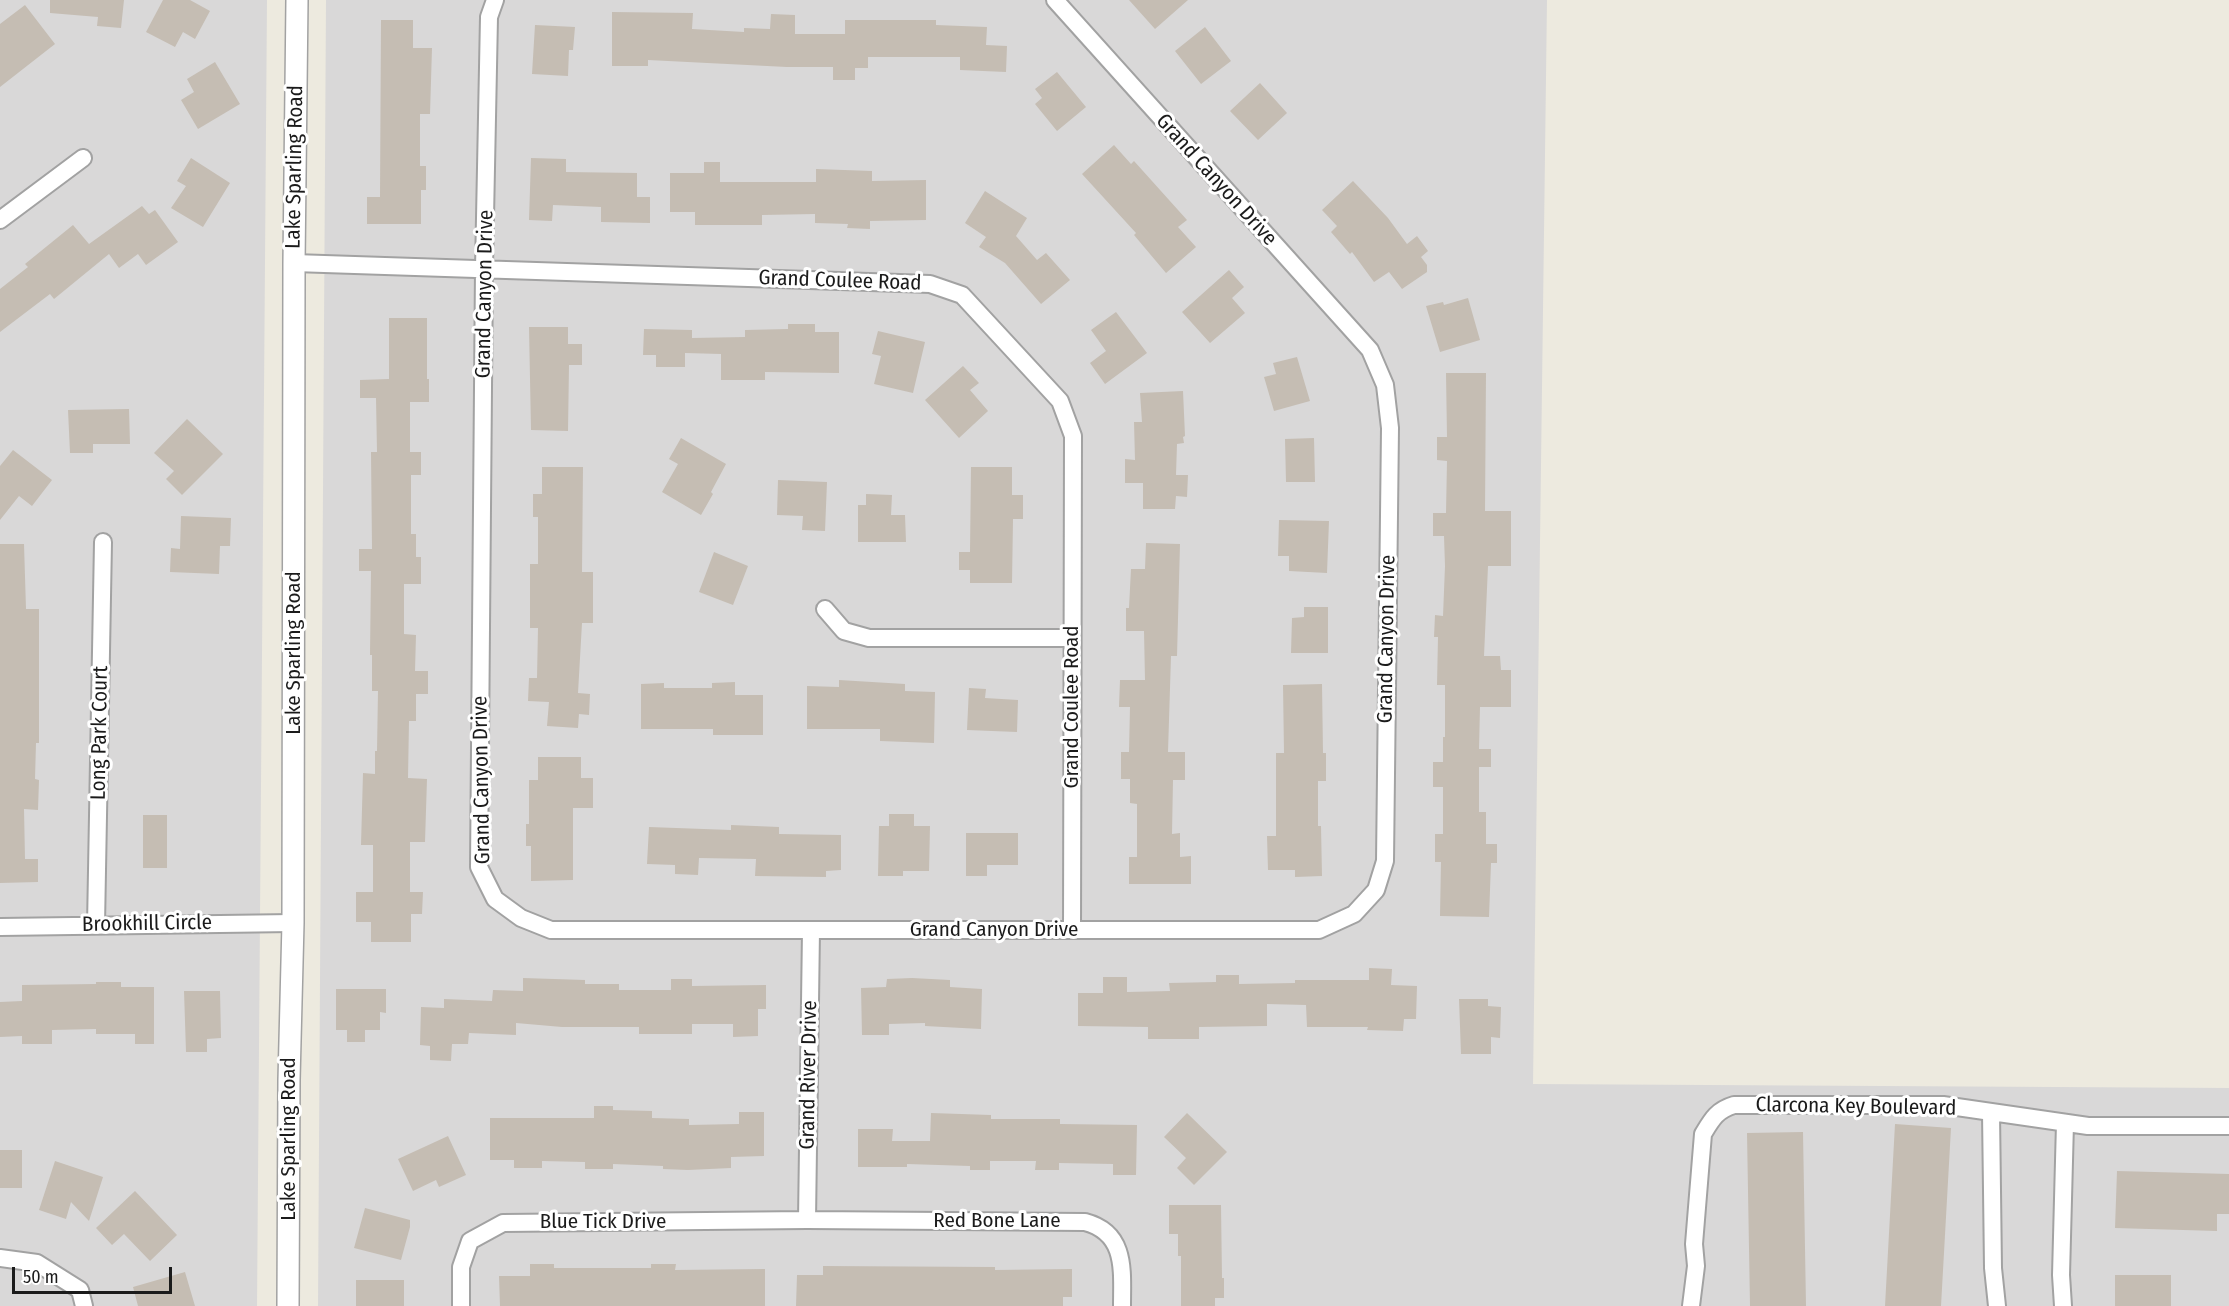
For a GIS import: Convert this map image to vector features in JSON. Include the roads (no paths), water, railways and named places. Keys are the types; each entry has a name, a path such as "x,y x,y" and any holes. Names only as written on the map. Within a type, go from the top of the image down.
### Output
{"street":[{"name":"Lake Sparling Road","path":"288,1306 289,1080 293,923 294,264 297,0"},
{"name":"Grand Canyon Drive","path":"495,0 489,17 484,268 479,867 495,899 521,918 550,930 1319,930 1354,914 1376,890 1385,861 1390,428 1385,385 1370,350 1055,0"},
{"path":"0,220 83,158"},
{"name":"Grand Coulee Road","path":"294,264 484,268 930,284 962,295 1060,401 1073,436 1072,930"},
{"name":"Long Park Court","path":"96,925 103,542"},
{"path":"825,609 844,631 869,638 1072,638"},
{"name":"Brookhill Circle","path":"0,927 293,923"},
{"name":"Grand River Drive","path":"807,1220 811,930"},
{"name":"Clarcona Key Boulevard","path":"1691,1306 1696,1266 1694,1244 1703,1134 1721,1109 1734,1105 1943,1105 2088,1126 2229,1126"},
{"path":"1991,1113 1994,1268 1997,1306"},
{"path":"2063,1306 2061,1275 2065,1123"},
{"name":"Blue Tick Drive","path":"461,1306 461,1267 470,1241 502,1222 807,1220"},
{"name":"Red Bone Lane","path":"807,1220 1084,1222 1096,1225 1119,1249 1122,1262 1122,1306"},
{"path":"0,1258 37,1263 80,1290 84,1306"}]}
